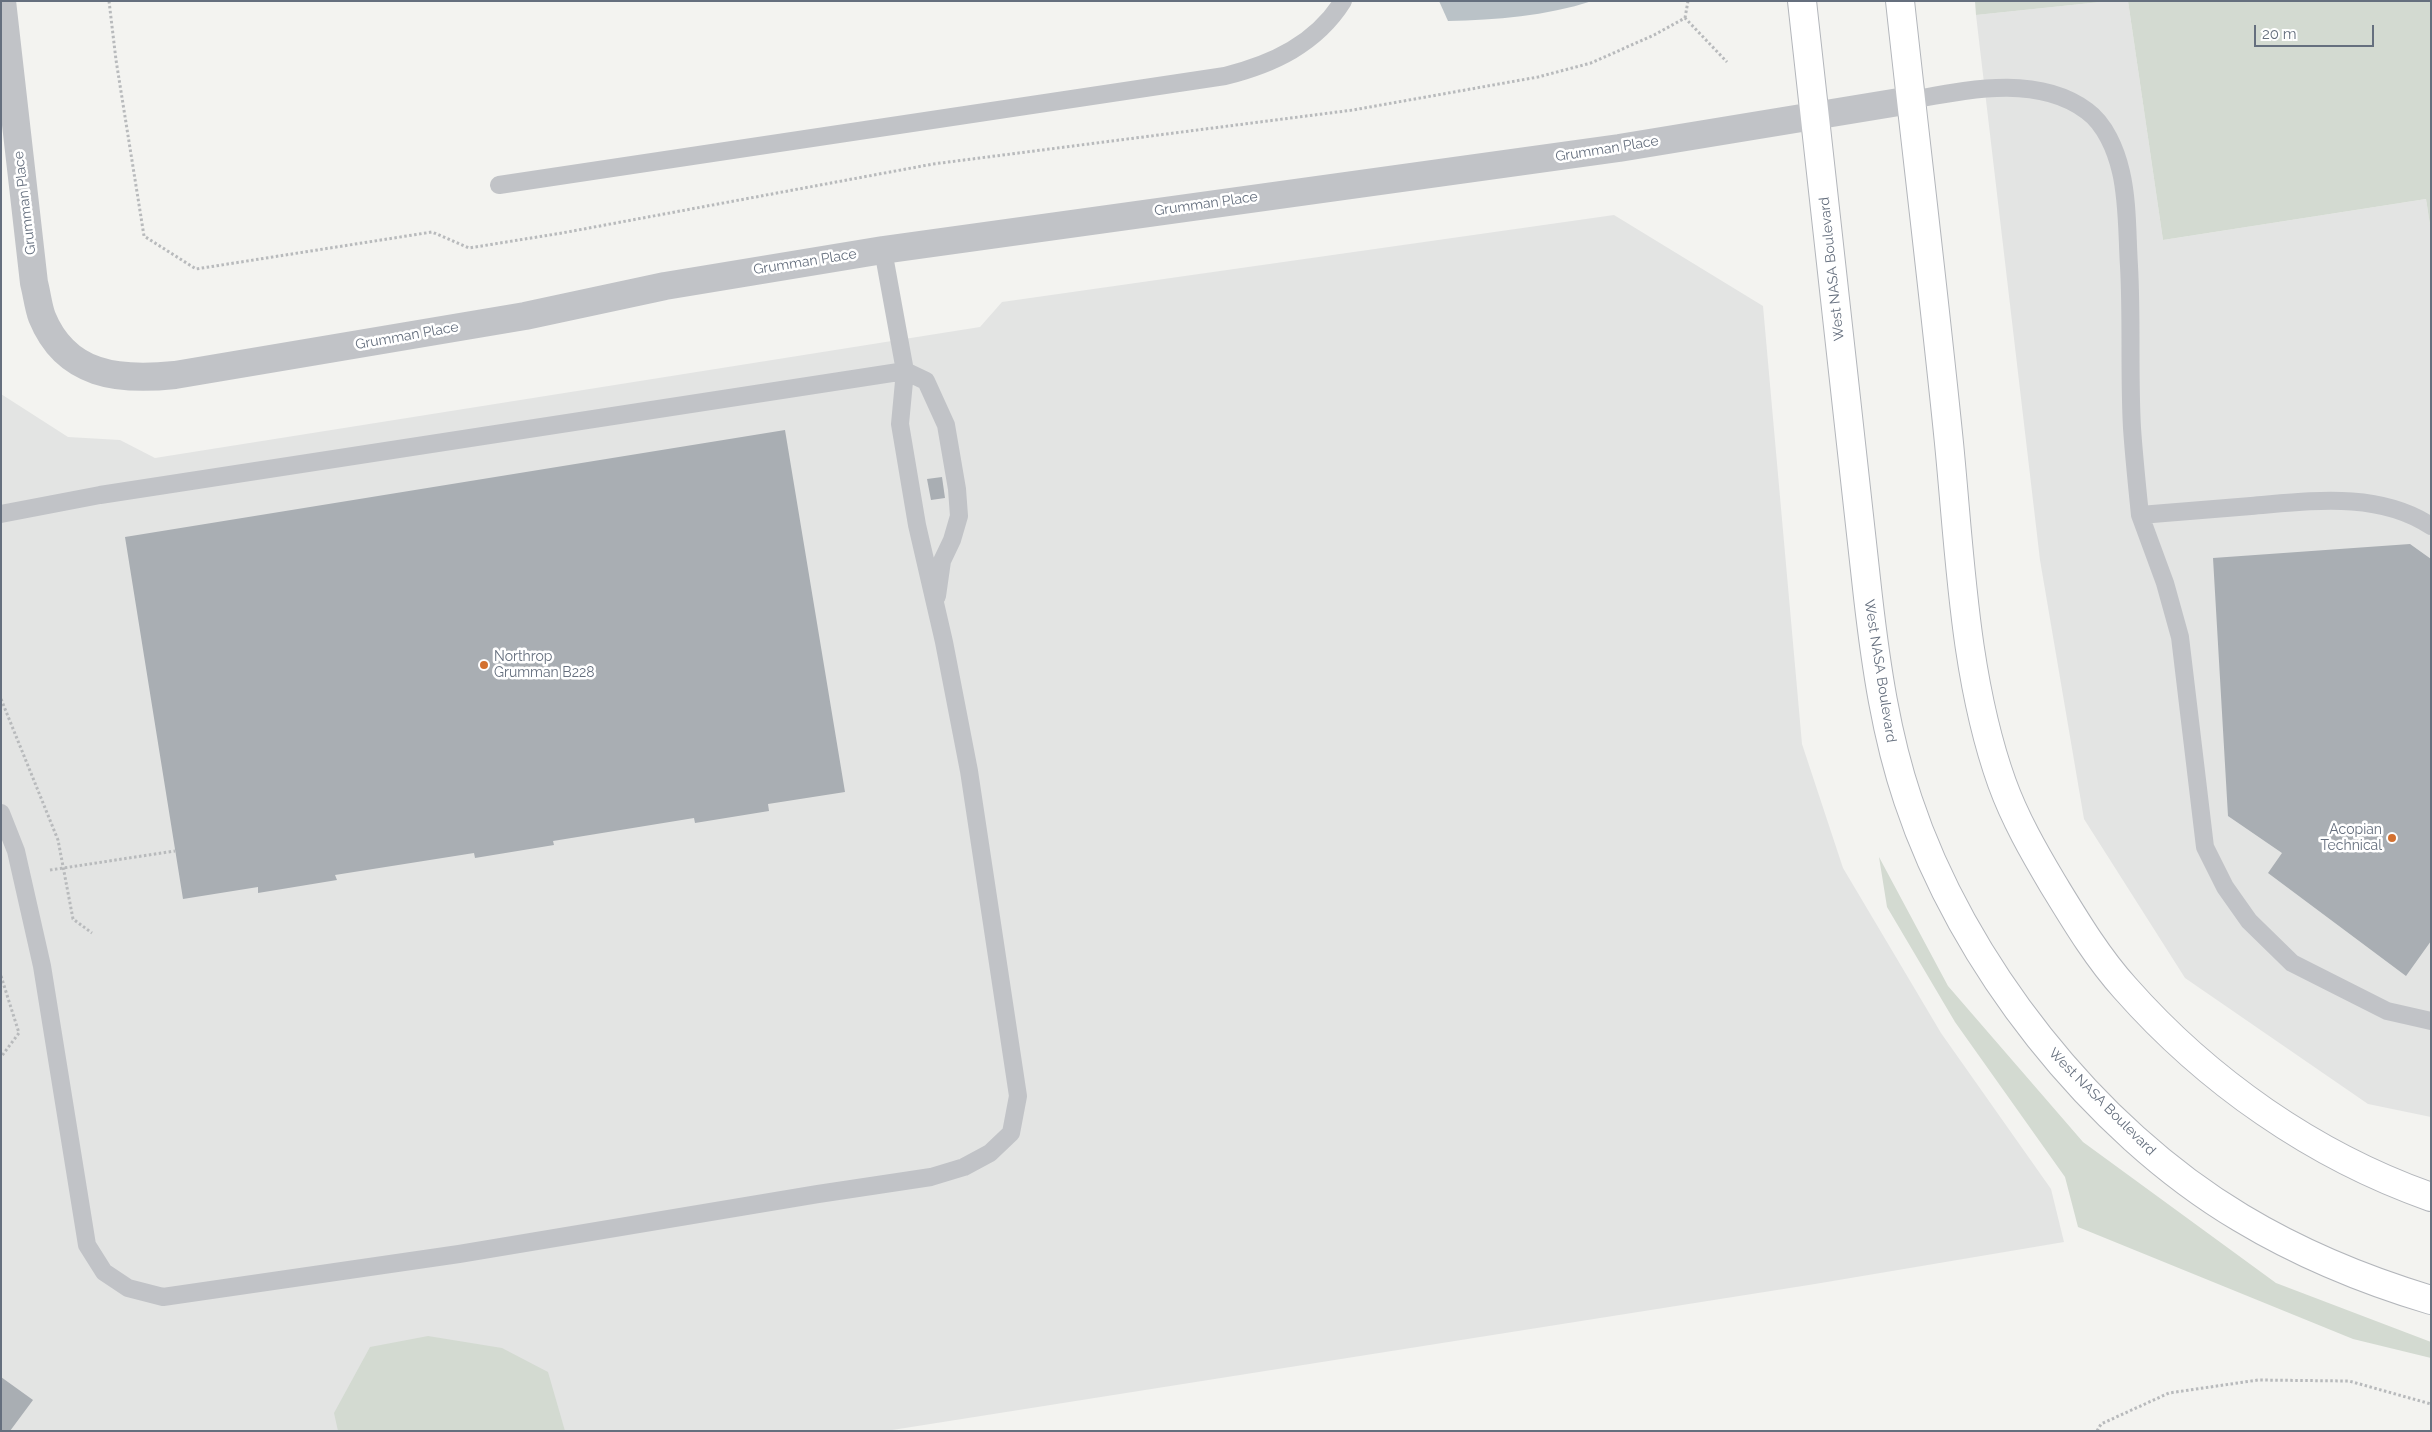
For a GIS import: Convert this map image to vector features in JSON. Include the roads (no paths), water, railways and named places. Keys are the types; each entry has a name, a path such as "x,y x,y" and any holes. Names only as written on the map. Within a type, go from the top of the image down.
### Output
{"main road":[{"name":"West NASA Boulevard","path":"1802,1 1879,680 1896,760 1908,800 1924,845 1948,895 1993,976 2051,1053 2089,1094 2162,1162 2240,1218 2332,1266 2431,1300"},
{"path":"1900,1 1927,229 1970,643 1990,743 2002,783 2018,820 2066,905 2123,986 2158,1023 2241,1094 2283,1124 2372,1174 2431,1197"}],"street":[{"name":"Grumman Place","path":"2,1 10,149 42,317 56,341 70,358 89,368 126,378 151,378 194,372 525,316 719,276 883,250 1610,150 1911,100"}],"lane":[{"path":"499,185 1225,76 1252,69 1298,48 1334,16 1343,1"},
{"path":"1911,100 1991,88 2024,89 2071,101 2088,112 2102,126 2115,151 2124,192 2131,302 2132,427 2140,515 2165,583 2180,637 2205,847 2225,887 2249,922 2292,963 2387,1011 2431,1021"},
{"path":"1,813 16,852 42,966 87,1245 104,1272 128,1288 163,1297 459,1254 931,1177 964,1167 990,1153 1011,1133 1018,1096 969,771 936,607 917,525 900,424 905,371 883,250"},
{"path":"1,514 100,495 905,371 926,381 946,425 957,489 959,516 952,540 942,561 936,607"},
{"path":"2140,515 2318,501 2354,502 2389,507 2420,519 2431,526"}],"place":[{"name":"Northrop Grumman B228","path":"484,665"},
{"name":"Acopian Technical","path":"2392,838"}]}
